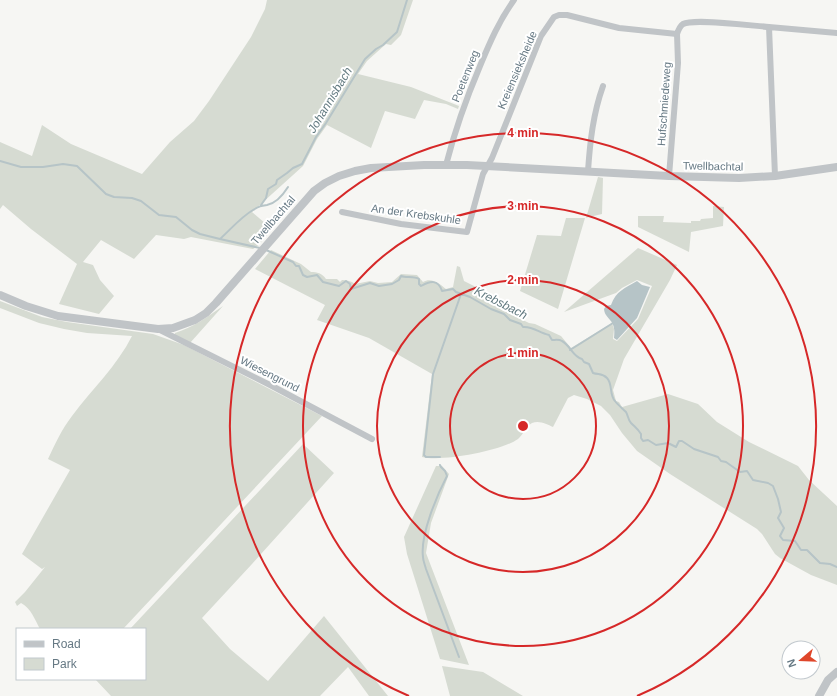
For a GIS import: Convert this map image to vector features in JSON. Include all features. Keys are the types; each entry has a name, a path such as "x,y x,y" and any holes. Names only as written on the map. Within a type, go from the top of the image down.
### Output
{"street":[{"name":"Poetenweg","path":"446,164 458,123 475,77 502,16 514,0"},
{"name":"Kreiensieksheide","path":"487,166 492,158 541,36 554,17 566,15 619,28 677,34"},
{"path":"677,34 683,24 688,22 718,22 769,28 837,32"},
{"path":"769,28 774,176"},
{"name":"Hufschmiedeweg","path":"669,176 678,63 677,34"},
{"path":"588,171 590,141 597,102 603,86"},
{"name":"Twellbachtal","path":"0,295 31,308 58,316 158,329 184,325 206,313 216,303 314,191 325,182 339,176 371,168 446,164 669,176 739,178 774,176 837,167"},
{"name":"An der Krebskuhle","path":"342,212 401,224 467,232 483,174 487,166"},
{"name":"Wiesengrund","path":"158,329 272,386 372,439"},
{"path":"818,696 828,680 837,672"}],"green space":[{"path":"267,0 413,0 401,35 391,45 386,44 367,61 358,74 411,87 459,106 458,109 446,104 424,100 415,119 385,111 371,148 327,125 317,139 303,166 252,212 272,229 259,245 253,249 191,237 184,239 156,235 134,259 101,240 83,262 93,265 100,280 114,296 99,314 59,304 77,264 31,229 3,205 0,209 0,142 32,156 42,125 71,144 142,174 170,142 194,121 209,101 251,37 265,9"},
{"path":"598,177 603,178 602,214 586,218"},
{"path":"713,206 724,207 723,226 691,232 689,252 638,227 638,216 664,216 663,222 691,223 691,221 700,221 701,219 713,218"},
{"path":"566,218 585,218 558,309 520,291 537,235 561,236"},
{"path":"638,248 677,265 670,280 624,359 613,390 616,401 619,402 622,407 668,394 698,404 717,422 749,442 798,466 809,480 837,506 837,585 811,575 780,558 775,554 757,529 670,474 637,451 622,433 610,415 601,406 587,399 574,395 568,398 553,427 540,422 532,423 518,439 499,448 457,457 422,457 432,374 369,338 317,320 325,305 255,269 271,250 301,264 311,272 321,274 326,279 337,279 340,282 342,280 347,280 355,284 370,281 378,283 392,282 401,274 417,275 423,282 432,280 446,289 453,287 457,266 460,267 464,281 504,301 500,309 561,336 571,348 612,323 614,329 613,339 617,341 638,319 652,286 637,280 616,293 564,312"},
{"path":"0,301 42,317 153,334 184,345 322,416 124,628 39,628 27,608 21,603 17,606 15,602 45,567 42,569 22,554 70,470 48,459 68,421 112,367 132,336 87,333 64,329 39,323 0,308"},
{"path":"223,306 190,343 175,335 175,333 194,325"},
{"path":"303,444 334,473 202,618 230,649 268,681 324,616 388,696 369,696 348,667 320,696 111,696 96,680 146,680 146,628 131,628"},
{"path":"436,466 442,466 449,474 431,523 426,553 469,665 440,659 407,554 404,537"},
{"path":"442,666 483,672 523,696 450,696"}],"shaded area":[{"path":"637,281 642,285 650,287 637,318 617,340 614,338 614,327 606,316 604,309 606,306 611,305 615,296 621,290"}],"waterway":[{"name":"Johannisbach","path":"261,205 266,198 268,189 276,184 277,180 293,168 302,164 316,137 365,59 397,32 407,0"},
{"name":"Johannisbach","path":"0,161 21,167 43,167 63,164 77,166 106,194 114,197 132,198 141,201 159,215 176,217 192,230 200,234 220,239 249,213 259,207 277,201 288,187"},
{"path":"220,239 260,248"},
{"name":"Krebsbach","path":"266,250 293,262 296,266 299,266 303,275 307,277 317,275 323,282 339,286 346,281 350,284 351,289 370,283 379,286 392,284 399,280 401,276 419,279 419,284 421,286 433,282 438,284 442,291 453,289 456,292 470,297 491,309 504,314 510,320 521,324 523,327 549,335 552,340 562,341 576,356 589,364 593,373 605,376 609,380 613,399 626,412 630,422 641,434 643,441 648,440 656,445 668,443 676,447 679,441 682,441 694,449 718,457 721,461 726,462 740,472 747,471 753,480 768,483 773,486 781,512 778,518 784,528 780,536 783,540 795,541 801,550 807,550 820,563 830,564 837,567"},
{"path":"440,457 426,457 424,455 433,374 461,294"},
{"path":"570,350 613,323"},
{"path":"440,465 447,476 430,515 424,538 423,558 459,657"}]}
